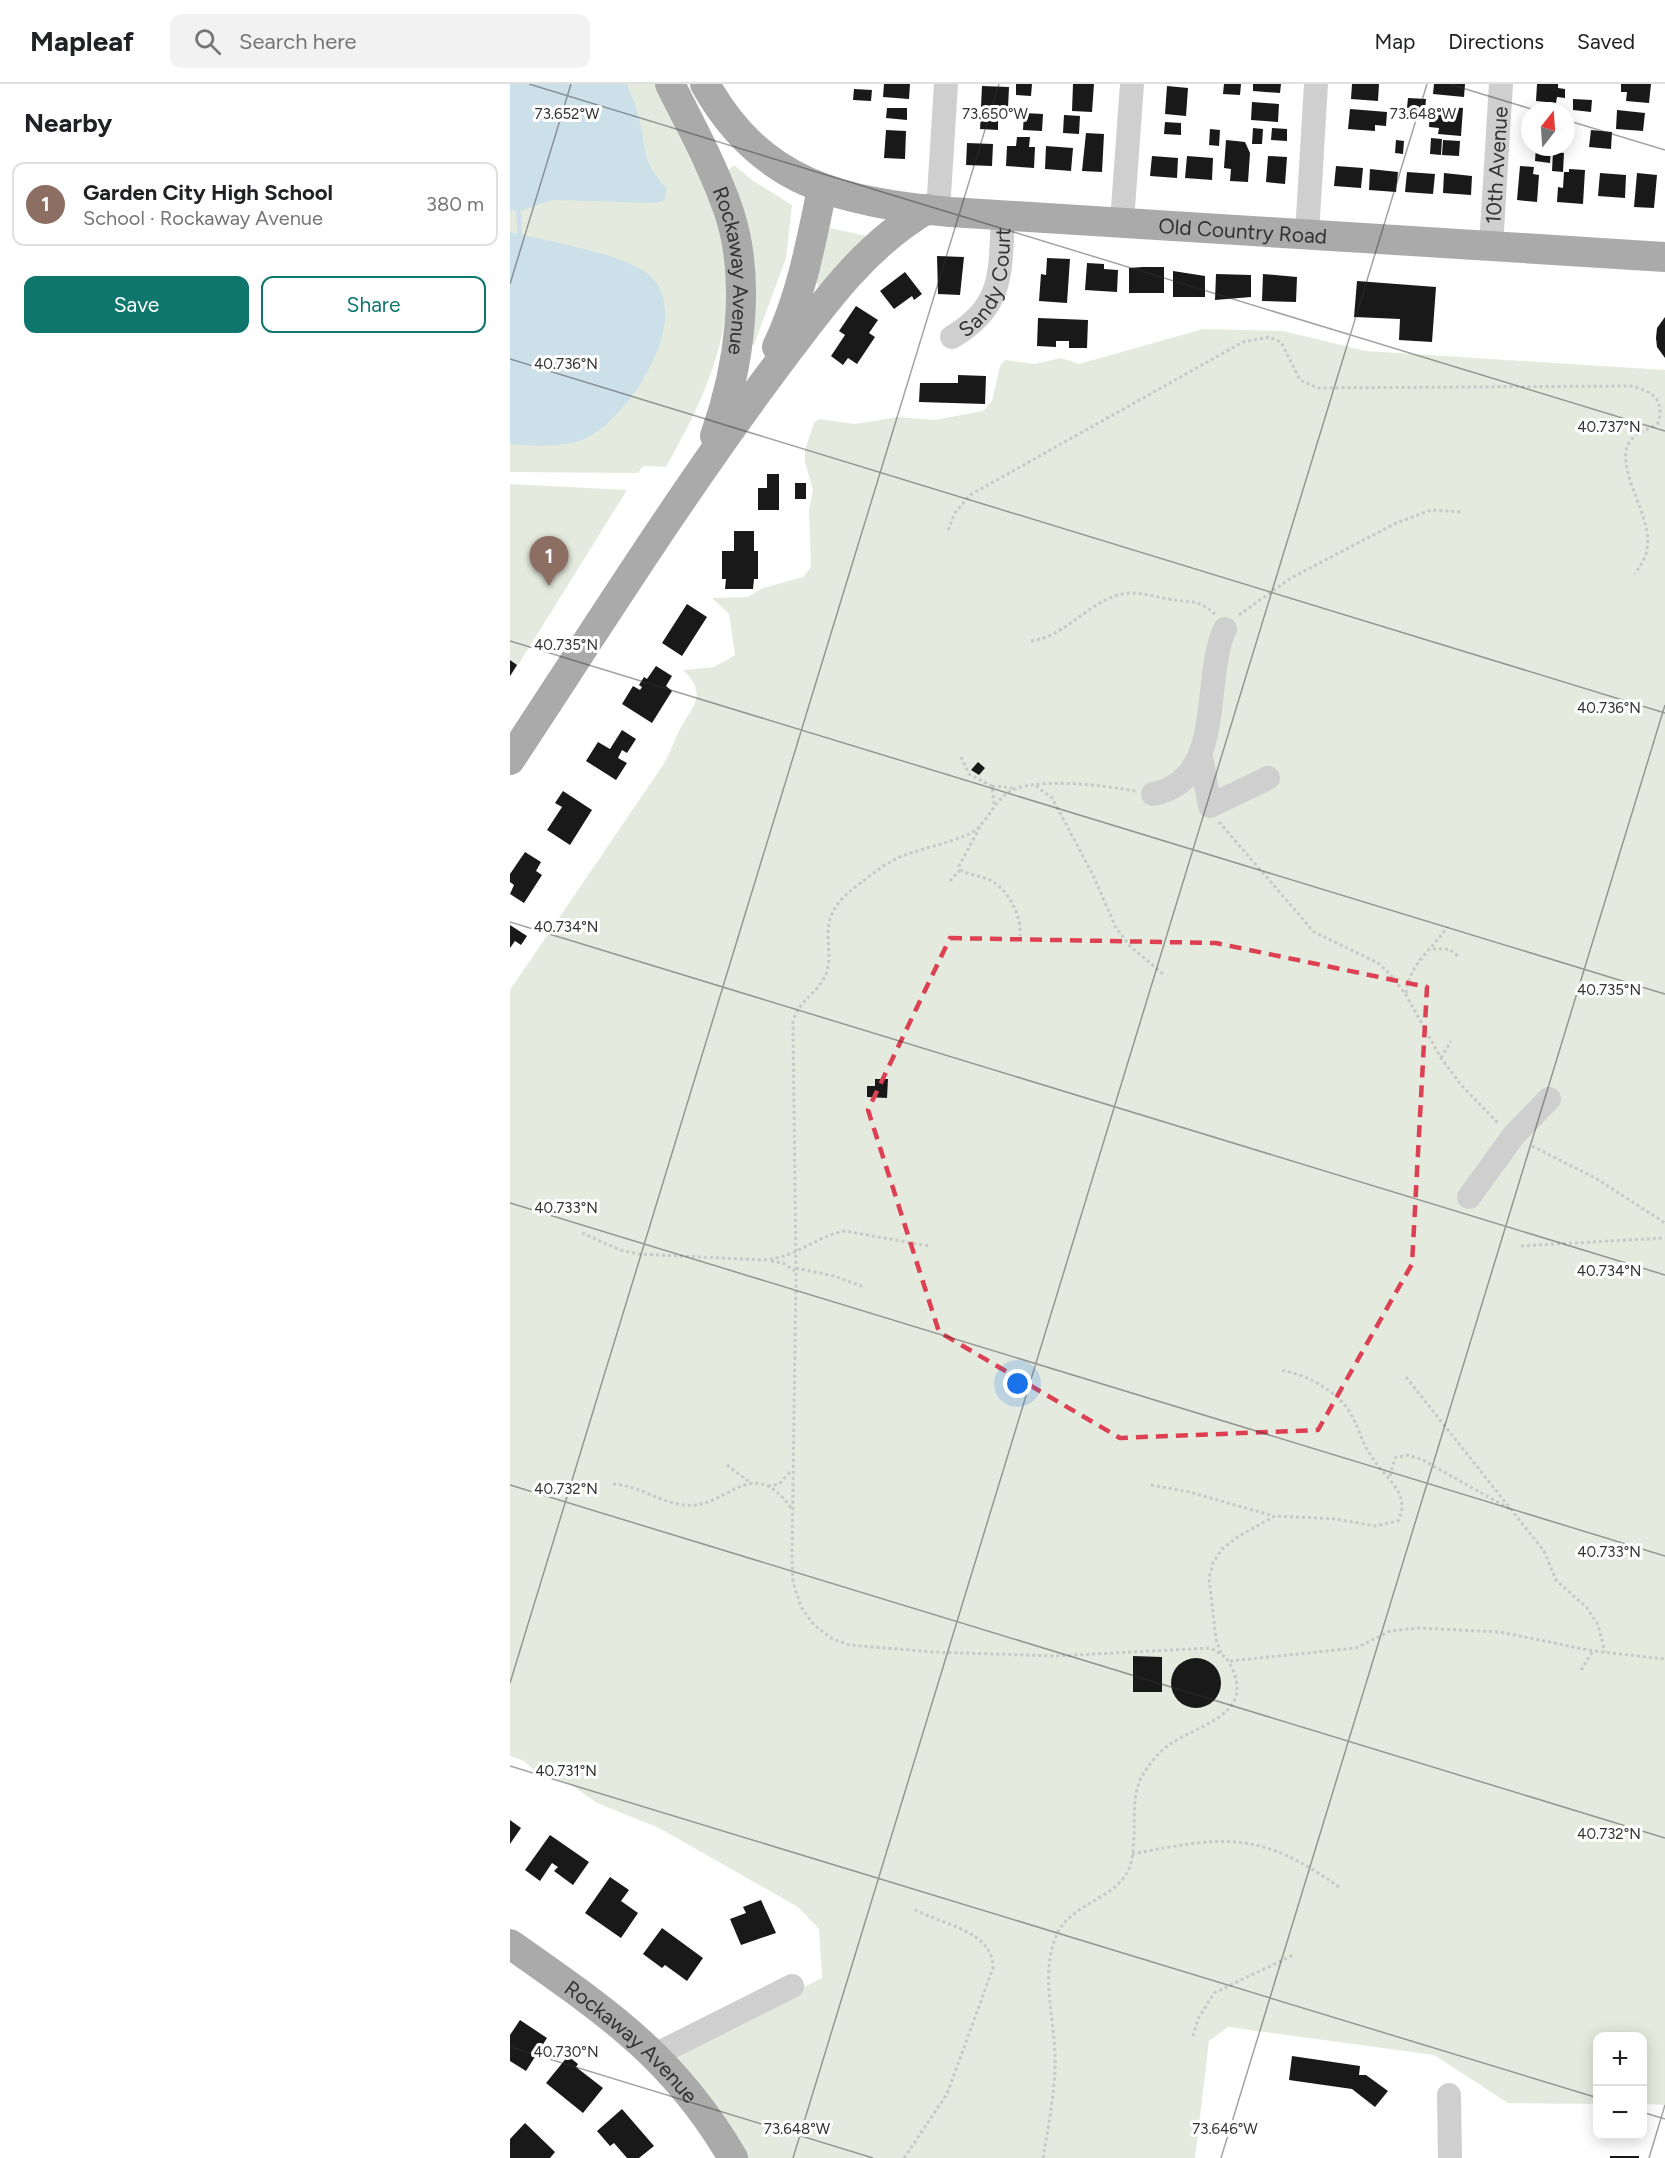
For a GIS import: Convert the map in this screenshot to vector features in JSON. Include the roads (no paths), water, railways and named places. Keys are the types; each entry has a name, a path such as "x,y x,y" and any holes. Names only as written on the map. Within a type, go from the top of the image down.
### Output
{"main road":[{"name":"Rockaway Avenue","path":"670,84 710,164 729,214 741,291 738,343 727,402 705,464"},
{"name":"Old Country Road","path":"705,84 734,130 758,153 801,180 822,189 887,204 1003,215 1665,257"},
{"name":"Rockaway Avenue","path":"754,396 790,319 803,275 822,189"},
{"name":"Rockaway Avenue","path":"510,760 705,464 837,286 882,240 933,210"},
{"name":"Rockaway Avenue","path":"510,1944 610,2015 656,2055 690,2093 733,2158"}],"street":[{"path":"933,210 946,84"},
{"path":"1122,222 1132,84"},
{"path":"1307,234 1317,84"},
{"name":"10th Avenue","path":"1491,246 1501,84"},
{"name":"Sandy Court","path":"952,338 982,315 990,302 1000,264 1003,215"},
{"path":"1227,620 1217,645 1213,666 1208,721 1201,757 1209,806 1268,778"},
{"path":"1153,794 1177,786 1201,757"},
{"path":"1469,1197 1514,1134 1549,1099"},
{"path":"656,2055 792,1986"},
{"path":"1449,2095 1450,2158"}],"water":[{"path":"510,84 627,84 636,108 648,160 667,189 664,200 656,203 552,200 520,211 510,210"},
{"path":"510,232 621,260 649,275 662,293 665,315 661,339 652,364 638,388 621,409 604,426 579,441 549,446 510,444"}],"waterway":[{"path":"518,206 520,235"}],"place":[{"name":"Garden City High School","path":"549,586"}]}
